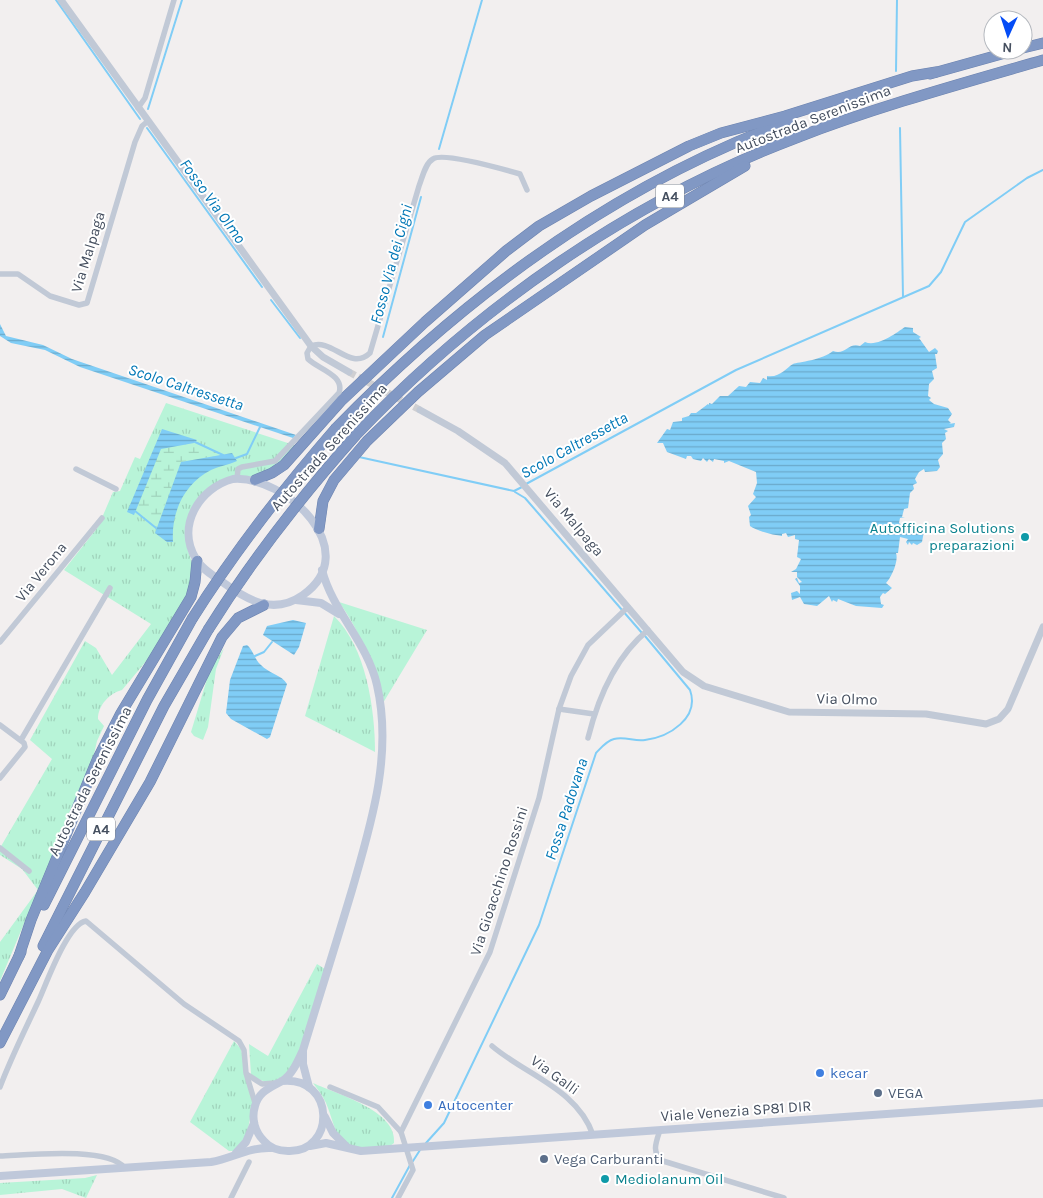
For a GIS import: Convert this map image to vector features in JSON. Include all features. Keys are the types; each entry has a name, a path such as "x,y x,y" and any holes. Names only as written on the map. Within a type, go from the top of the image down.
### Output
{"highway":[{"name":"Autostrada Serenissima","path":"0,995 147,700 192,619 246,537 278,496 336,428 399,366 458,314 531,258 639,190 780,124 936,72 983,59"},
{"name":"Autostrada Serenissima","path":"0,1032 151,731 208,630 263,547 307,491 356,435 415,377 469,330 546,272 592,241 645,210 729,167 794,139 849,119 1043,60"},
{"path":"255,480 276,471 292,449 308,432 425,322 506,251 539,226 591,196 689,146 721,133 912,76 936,72"},
{"path":"319,529 323,501 346,464 366,441 411,398 485,336 645,225 745,166 849,119"},
{"path":"19,956 31,920 97,760 121,713 191,596 195,582 197,561"},
{"path":"0,1043 48,950 90,884 150,782 222,637 238,618 264,605"}],"main road":[{"path":"229,1159 242,1147 254,1123 255,1103 260,1095 294,1069 304,1050 373,814 382,766 382,709 371,665 350,624 328,593 322,570 325,549 319,529 304,511 276,490 255,480 236,479 212,488 201,498 193,511 189,532 191,547 197,561 242,596 264,605 277,606 294,600 311,588 322,570"},
{"path":"294,600 326,605 350,624"},
{"path":"304,1050 304,1064 309,1087"},
{"path":"279,1082 296,1081 309,1087 320,1099 332,1133 347,1147"},
{"name":"Viale Venezia SP81 DIR","path":"305,1147 326,1143 361,1151 417,1148 1043,1103"},
{"path":"0,1176 229,1159 255,1148 273,1148 290,1151 305,1147 320,1134 324,1114"},
{"path":"254,1123 260,1138 273,1148"}],"street":[{"path":"61,0 311,346 323,358 349,372"},
{"path":"138,108 145,98 174,0"},
{"name":"Via Malpaga","path":"0,274 18,274 50,296 80,305 87,303 94,287 135,142 142,126 148,121"},
{"path":"308,432 336,398 341,388 338,380 310,361 307,352 311,346 322,344 354,359 363,358 370,353 419,186 430,161 434,158 471,162 520,174 527,190"},
{"name":"Via Malpaga","path":"420,410 494,454 528,490 625,610"},
{"path":"236,479 238,469 274,461 292,449"},
{"path":"76,469 116,490"},
{"name":"Via Verona","path":"0,642 102,518"},
{"path":"21,740 110,588"},
{"name":"Via Olmo","path":"625,610 683,672 698,684 776,710 788,712 926,714 986,724 999,719 1008,708 1043,627"},
{"name":"Via Gioacchino Rossini","path":"401,1132 490,952 539,798 559,709 571,676 588,645 625,610"},
{"path":"588,738 594,714 610,677 645,633"},
{"path":"559,709 594,714"},
{"path":"0,725 21,740 25,747 0,778"},
{"path":"0,848 29,872"},
{"path":"0,1087 52,966 75,927 86,920 184,1004 239,1041 244,1050 246,1073 255,1103"},
{"name":"Via Galli","path":"492,1046 567,1098 588,1120 593,1135"},
{"path":"246,1073 259,1083 279,1082"},
{"path":"330,1087 378,1108 401,1132 413,1170 398,1198"},
{"path":"660,1130 655,1154 663,1161 784,1198"},
{"path":"0,1156 92,1156 117,1161 125,1168"},
{"path":"231,1198 249,1162"}],"green space":[{"path":"166,403 300,447 283,464 256,476 232,478 197,500 187,547 192,563 194,584 153,653 122,690 109,697 102,704 98,719 104,726 97,741 93,759 0,981 0,942 38,890 22,869 0,855 0,848 52,759 30,740 85,641 96,648 112,675 151,624 64,570 98,527 113,492 120,491 135,457 140,459"},
{"path":"195,442 223,455 181,462 156,528 135,511 161,449"},
{"path":"339,602 427,630 383,703 366,651"},
{"path":"334,616 354,644 367,680 375,735 375,752 305,716"},
{"path":"224,648 216,669 208,727 203,740 194,736 191,732 210,669"},
{"path":"317,964 325,969 296,1063 281,1078 270,1082 258,1079 251,1075 249,1044 268,1056"},
{"path":"234,1041 241,1049 253,1102 247,1135 234,1151 229,1151 190,1122"},
{"path":"313,1083 350,1098 376,1113 393,1132 394,1143 386,1147 372,1148 350,1145 343,1141 336,1130 325,1100"},
{"path":"97,1175 86,1198 62,1189 0,1195 0,1183 85,1178"}],"water":[{"path":"0,324 6,336 43,345 72,359 296,435 293,438 80,367 45,350 11,343 0,336"},
{"path":"905,327 913,328 913,332 921,337 919,338 929,352 935,348 938,351 935,354 937,368 932,371 934,379 929,384 928,396 931,398 929,400 934,404 948,408 952,414 948,420 951,423 949,424 955,423 954,427 944,429 948,431 945,433 946,439 942,443 943,454 938,460 940,467 937,471 925,472 924,469 919,472 915,479 917,483 913,485 914,489 910,493 908,508 904,509 902,517 905,517 900,518 899,523 903,526 904,531 913,533 912,530 914,529 918,532 922,525 924,531 922,542 917,545 913,543 912,545 909,542 908,545 906,542 908,539 900,537 895,565 886,583 892,588 880,597 881,604 884,605 882,608 856,606 838,599 837,602 833,600 832,602 829,596 817,606 804,604 800,597 792,600 791,593 797,591 800,594 800,586 795,579 797,578 799,583 802,582 797,577 797,572 791,572 796,569 801,559 797,557 799,540 795,539 795,535 788,537 786,533 782,534 782,536 774,535 750,526 749,517 751,515 748,506 756,497 753,494 757,483 756,472 729,461 724,463 724,461 714,459 713,462 709,459 707,462 703,458 701,461 693,459 691,456 687,456 686,459 667,452 663,443 657,443 667,429 670,430 673,422 682,421 682,418 689,416 691,413 696,413 709,405 709,403 712,404 720,396 728,396 739,386 746,387 750,382 760,383 763,378 767,380 767,376 776,376 793,364 817,359 833,351 841,352 852,346 860,346 865,342 876,343 882,341"},
{"path":"162,429 197,440 194,443 161,449 134,515 127,512"},
{"path":"232,453 237,461 211,470 202,476 193,483 181,500 174,520 173,542 167,542 155,533 181,462"},
{"path":"293,620 306,623 299,647 294,655 263,635 267,626"},
{"path":"247,645 261,665 282,678 287,684 270,737 267,739 231,719 226,713 230,680 243,646"}],"waterway":[{"name":"Fosso Via Olmo","path":"56,0 140,119"},
{"path":"148,109 182,0"},
{"name":"Fosso Via dei Cigni","path":"439,149 482,0"},
{"path":"896,71 897,0"},
{"name":"Fosso Via Olmo","path":"147,128 262,287"},
{"path":"900,128 903,297"},
{"name":"Scolo Caltressetta","path":"526,484 736,370 929,286 941,272 965,222 1027,178 1043,170"},
{"name":"Fosso Via dei Cigni","path":"383,337 421,197"},
{"name":"Fosso Via Olmo","path":"271,300 300,338"},
{"path":"236,458 247,454 260,427"},
{"path":"195,442 223,455"},
{"name":"Scolo Caltressetta","path":"326,446 338,450"},
{"name":"Scolo Caltressetta","path":"359,457 514,491 522,487"},
{"name":"Fossa Padovana","path":"515,492 525,498 642,633"},
{"path":"135,511 156,528"},
{"name":"Fossa Padovana","path":"426,1143 444,1123 539,925 596,753 606,743 614,739 641,740 664,735 680,724 691,709 690,690 645,636"},
{"path":"255,656 264,652 272,642"},
{"name":"Fossa Padovana","path":"413,1161 420,1150"},
{"name":"Fossa Padovana","path":"392,1198 410,1165"}],"tunnel":[{"path":"349,372 420,410"}],"place":[{"name":"Autofficina Solutions preparazioni","path":"1025,537"},
{"name":"kecar","path":"820,1073"},
{"name":"VEGA","path":"878,1093"},
{"name":"Autocenter","path":"428,1105"},
{"name":"Vega Carburanti","path":"544,1159"},
{"name":"Mediolanum Oil","path":"605,1179"}]}
